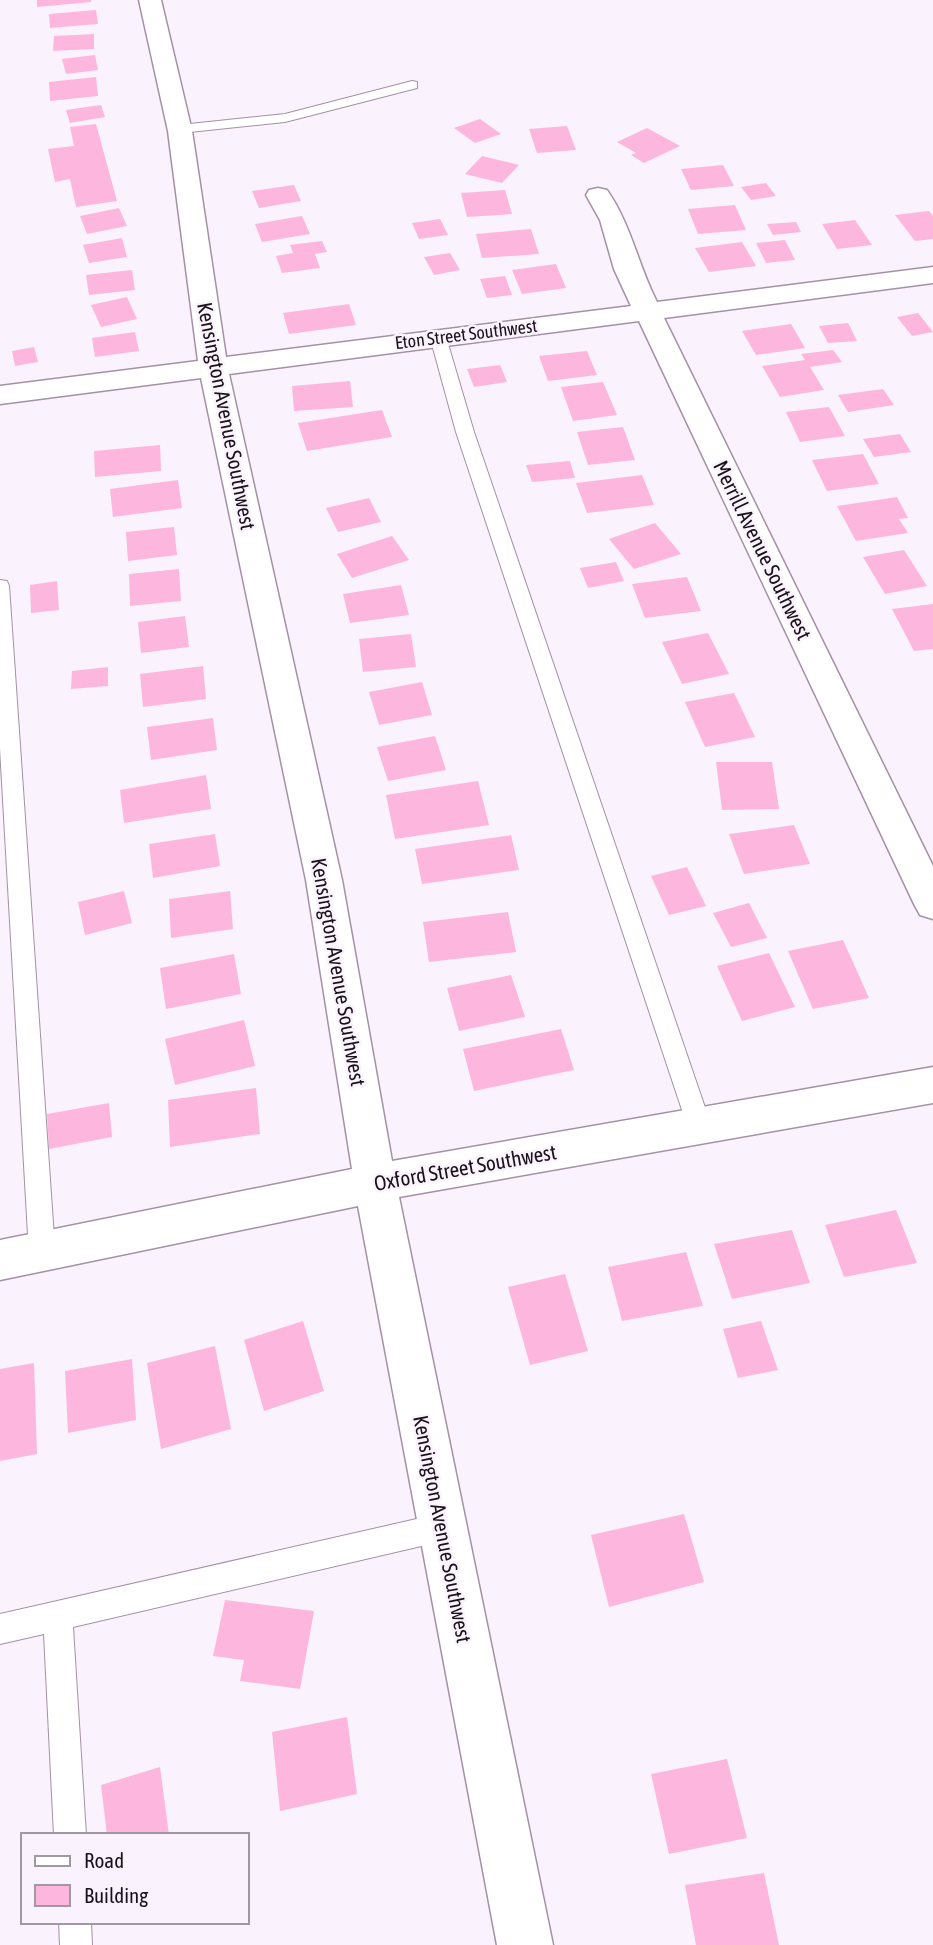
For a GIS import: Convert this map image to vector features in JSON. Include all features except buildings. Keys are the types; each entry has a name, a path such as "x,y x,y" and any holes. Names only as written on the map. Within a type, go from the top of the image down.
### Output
{"street":[{"name":"Kensington Avenue Southwest","path":"150,0 180,129 214,367 324,880 375,1183 525,1945"},
{"name":"Merrill Avenue Southwest","path":"598,195 613,220 628,269 647,310 933,904"},
{"name":"Eton Street Southwest","path":"0,395 933,275"},
{"name":"Oxford Street Southwest","path":"0,1260 375,1183 933,1085"}],"lane":[{"path":"180,129 285,118 412,85"},
{"path":"438,337 465,432 699,1125"},
{"path":"0,586 42,1252"},
{"path":"0,1629 443,1527"},
{"path":"58,1616 70,1833"},
{"path":"75,1924 76,1945"}]}
